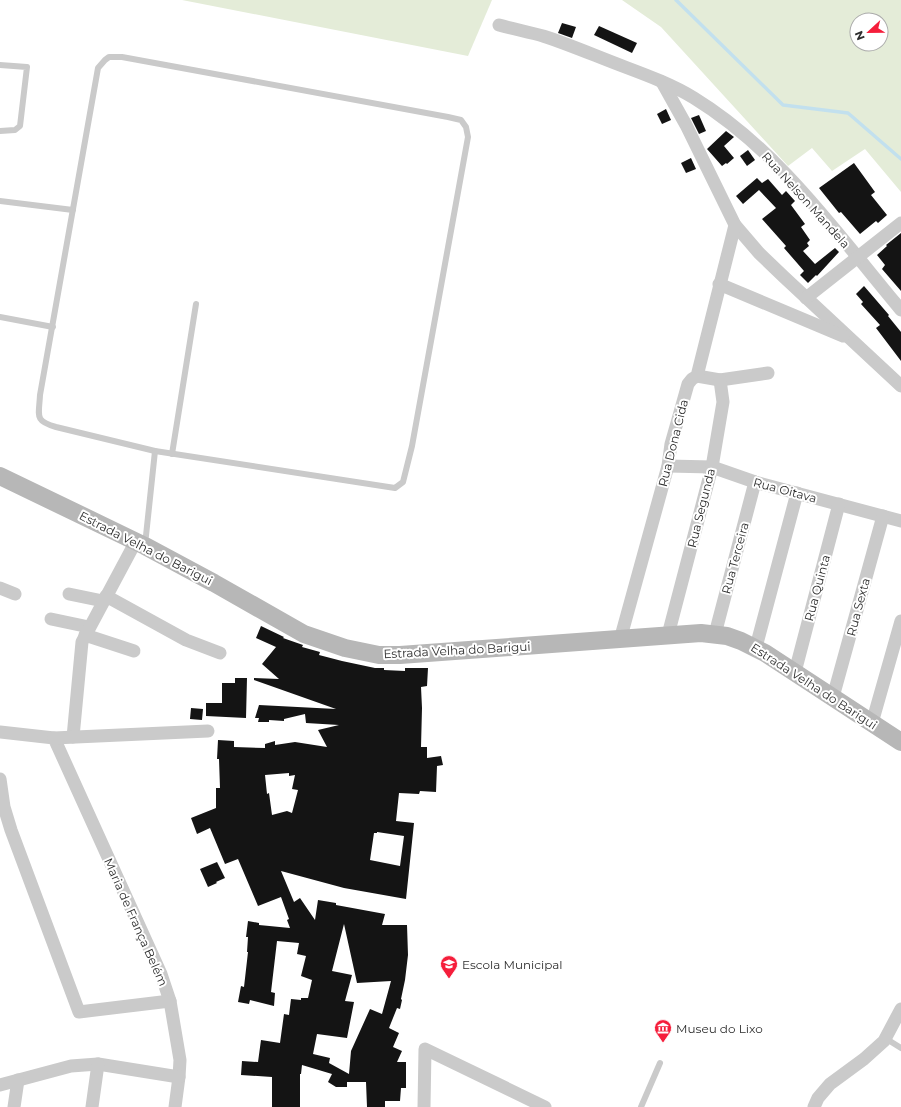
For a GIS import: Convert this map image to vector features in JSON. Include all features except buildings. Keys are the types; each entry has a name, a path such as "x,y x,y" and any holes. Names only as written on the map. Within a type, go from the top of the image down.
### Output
{"street":[{"name":"Rua Nelson Mandela","path":"499,25 561,42 662,82 710,108 737,128 779,167 811,202 901,310"},
{"path":"662,82 686,125 735,225 759,253 901,386"},
{"path":"806,298 901,223"},
{"name":"Rua Dona Cida","path":"620,640 668,466 671,444 688,384 697,376 735,225"},
{"path":"719,284 852,340"},
{"path":"697,376 720,380 768,373"},
{"name":"Rua Segunda","path":"668,635 712,467 723,402 720,380"},
{"name":"Rua Oitava","path":"668,466 712,467 755,482 901,521"},
{"name":"Estrada Velha do Barigui","path":"0,476 141,544 207,579 304,634 331,645 361,652 393,655 620,640 685,633 727,636 756,647 901,742"},
{"name":"Rua Terceira","path":"715,634 755,482"},
{"path":"756,647 797,493"},
{"name":"Rua Quinta","path":"795,672 839,504"},
{"name":"Rua Sexta","path":"833,697 883,516"},
{"path":"74,737 81,651 87,631 104,598 141,544"},
{"path":"0,588 15,594"},
{"path":"69,594 104,598 186,640 220,653"},
{"path":"51,619 87,631 134,651"},
{"path":"872,723 901,621"},
{"path":"0,732 54,738 208,731"},
{"name":"Maria de França Belém","path":"0,779 4,807 11,830 79,1012 170,1001 161,974 54,738"},
{"path":"170,1001 180,1060 180,1077 175,1107"},
{"path":"814,1107 818,1098 830,1084 864,1059 884,1041 901,1009"},
{"path":"424,1107 425,1049 545,1107"},
{"path":"0,1085 71,1066 98,1064 180,1077"},
{"path":"92,1107 98,1064"},
{"path":"14,1107 18,1080"}],"lane":[{"path":"109,57 122,57 461,120 466,127 468,137 412,446 403,482 395,488 172,454 45,424 41,421 39,416 40,395 73,210 98,68 109,57"},
{"path":"0,65 27,67 20,126 15,130 0,131"},
{"path":"0,201 73,210"},
{"path":"172,454 196,304"},
{"path":"0,317 53,326"},
{"path":"141,544 155,451"},
{"path":"885,1038 901,1048"},
{"path":"641,1107 660,1063"}],"green space":[{"path":"182,0 492,0 468,56"},
{"path":"622,0 901,0 901,192 865,149 832,171 812,148 788,166 661,27"}],"waterway":[{"path":"676,0 783,105 848,113 901,159"}],"place":[{"name":"Escola Municipal","path":"449,979"},
{"name":"Museu do Lixo","path":"663,1043"}]}
